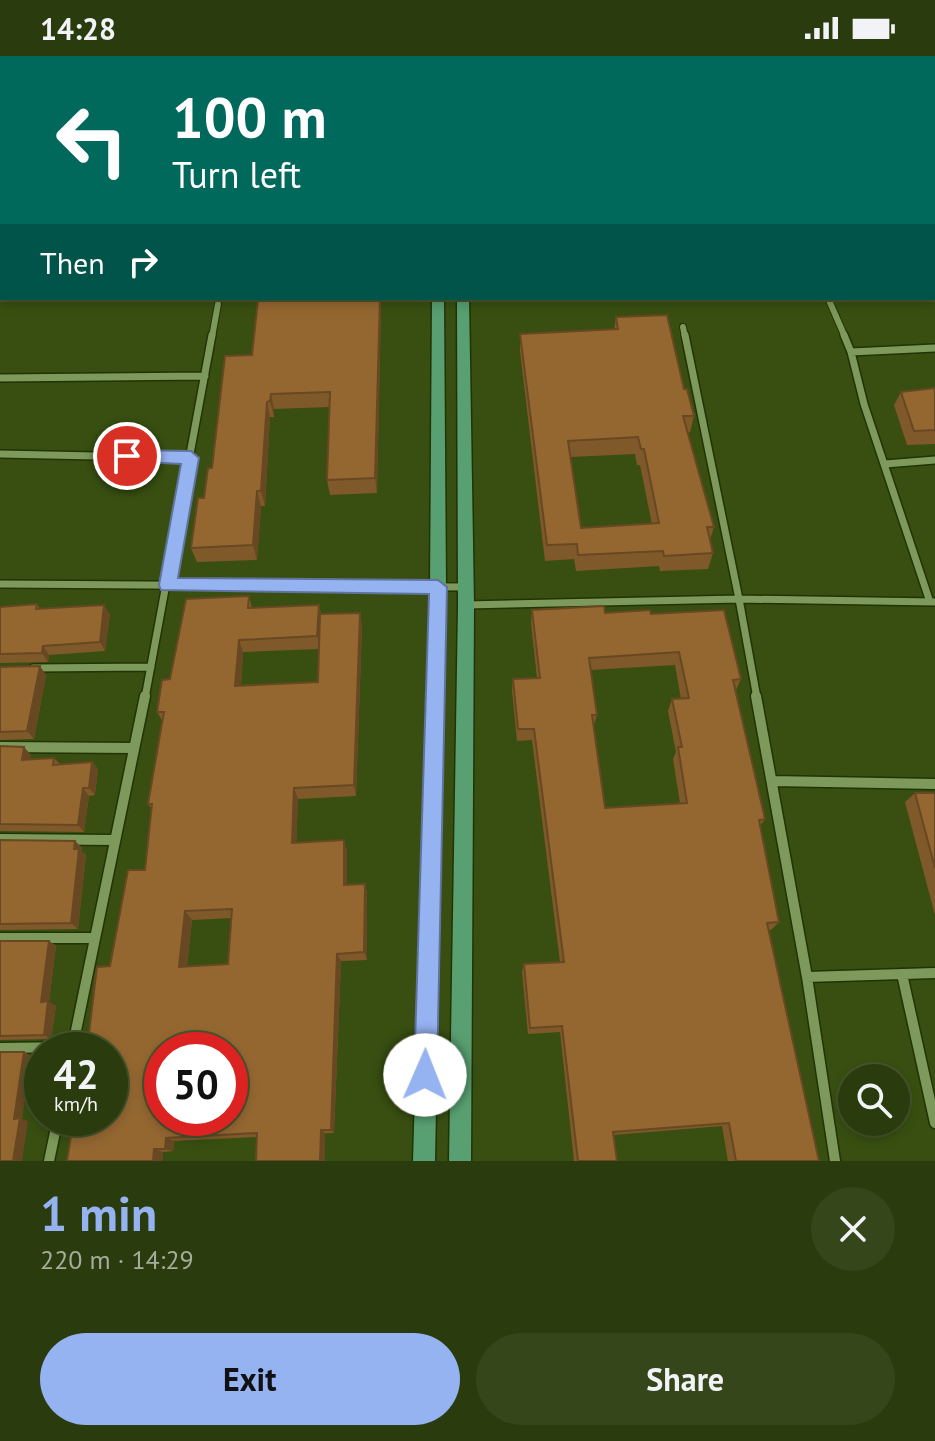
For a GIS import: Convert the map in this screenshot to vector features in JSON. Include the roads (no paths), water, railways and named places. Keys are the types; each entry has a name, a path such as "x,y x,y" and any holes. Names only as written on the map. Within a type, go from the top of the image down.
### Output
{"main road":[{"path":"424,1161 438,587 438,300"},
{"path":"460,1161 466,596 463,300"}],"street":[{"path":"0,584 438,587 466,596 932,602 864,404 851,352 829,300"},
{"path":"76,1032 168,585 218,304"},
{"path":"683,327 739,599 807,977 835,1161"},
{"path":"851,352 935,348"},
{"path":"0,378 205,376"},
{"path":"0,454 191,458"},
{"path":"885,464 935,460"},
{"path":"15,669 151,667"},
{"path":"0,747 134,748"},
{"path":"772,781 935,784"},
{"path":"0,839 115,840"},
{"path":"0,938 95,938"},
{"path":"807,977 935,973"},
{"path":"902,974 935,1123"},
{"path":"0,1048 24,1048"},
{"path":"49,1161 54,1136"}]}
